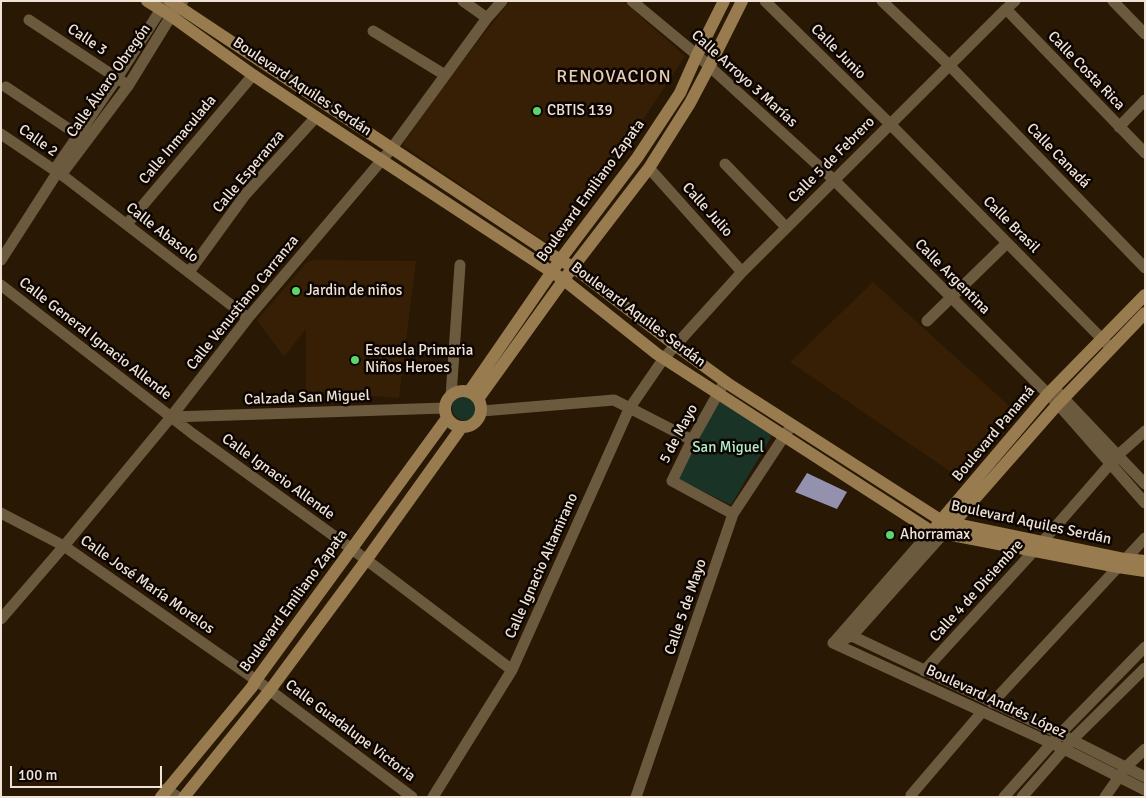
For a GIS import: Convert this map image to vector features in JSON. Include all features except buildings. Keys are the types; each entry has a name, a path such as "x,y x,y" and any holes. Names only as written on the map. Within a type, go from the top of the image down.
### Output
{"street":[{"name":"Boulevard Aquiles Serdán","path":"147,1 172,6 573,267 725,381 943,527"},
{"path":"463,1 487,18"},
{"name":"Calle Venustiano Carranza","path":"1,619 171,417 248,318 392,148 487,18 502,1"},
{"name":"Calle Arroyo 3 Marías","path":"632,1 697,55 834,180"},
{"name":"Boulevard Emiliano Zapata","path":"476,401 552,272 637,158 680,93 724,1"},
{"name":"Boulevard Emiliano Zapata","path":"476,401 573,267 649,168 690,103 742,1"},
{"name":"Calle Junio","path":"765,1 890,124"},
{"name":"Calle Canadá","path":"882,1 949,65 1145,268"},
{"name":"Calle 5 de Febrero","path":"676,345 742,272 786,227 1015,1"},
{"path":"1113,1 1145,34"},
{"name":"Boulevard Aquiles Serdán","path":"172,6 253,75 564,280 664,358 784,436 943,527 1122,563 1145,571"},
{"name":"Calle Álvaro Obregón","path":"1,260 57,172 56,166 117,78 172,6"},
{"name":"Calle Álvaro Obregón","path":"57,172 64,171 128,86 172,6"},
{"name":"Calle Costa Rica","path":"1006,9 1145,153"},
{"name":"Calle 3","path":"29,20 128,86"},
{"path":"373,31 445,75"},
{"name":"Calle Inmaculada","path":"127,224 253,75"},
{"path":"6,87 78,135"},
{"path":"1119,127 1145,100"},
{"name":"Calle Esperanza","path":"189,272 245,195 316,117"},
{"name":"Calle Brasil","path":"890,124 1107,343"},
{"name":"Calle 2","path":"1,134 57,172"},
{"path":"726,164 786,227"},
{"name":"Calle Julio","path":"649,168 742,272"},
{"name":"Calle Abasolo","path":"57,172 248,318"},
{"name":"Calle Argentina","path":"834,180 950,297 1051,391 1114,459"},
{"path":"927,321 1007,242"},
{"path":"451,396 460,265"},
{"name":"Calle General Ignacio Allende","path":"1,285 171,417"},
{"name":"Boulevard Panamá","path":"833,643 1061,401 1145,295"},
{"name":"Boulevard Panamá","path":"852,636 943,527 1051,391 1145,312"},
{"name":"Calle Ignacio Altamirano","path":"433,797 512,670 629,409 664,358 676,345"},
{"name":"5 de Mayo","path":"725,381 672,480 733,514"},
{"path":"476,401 480,418 475,424 461,428 451,423 446,413 447,402 451,396 463,391 476,401 614,400 692,440"},
{"name":"Boulevard Emiliano Zapata","path":"164,793 252,687 446,413"},
{"name":"Calzada San Miguel","path":"171,417 446,413"},
{"path":"193,434 202,416"},
{"name":"Calle Ignacio Allende","path":"171,417 367,559 512,670"},
{"name":"Calle 5 de Mayo","path":"636,797 733,514 791,424"},
{"path":"184,797 270,690 461,428"},
{"name":"Calle 4 de Diciembre","path":"924,671 1114,459 1145,431"},
{"path":"1114,459 1145,484"},
{"path":"1114,459 1145,504"},
{"name":"Calle José María Morelos","path":"1,513 64,546 270,690"},
{"path":"992,703 1145,538"},
{"name":"Boulevard Aquiles Serdán","path":"1122,563 1145,561"},
{"path":"833,643 852,636"},
{"name":"Boulevard Andrés López","path":"852,636 1060,734 1145,777"},
{"name":"Boulevard Andrés López","path":"833,643 1064,750 1145,790"},
{"path":"1004,797 1060,734 1145,647"},
{"path":"1022,797 1072,740 1145,668"},
{"name":"Calle Guadalupe Victoria","path":"270,690 412,797"},
{"path":"911,795 982,712"},
{"path":"1105,797 1126,767 1145,749"},
{"path":"164,793 178,797"}],"shaded area":[{"name":"CBTIS 139","path":"510,1 623,1 685,56 557,250 402,145 450,77"},
{"name":"Escuela Primaria Niños Heroes","path":"314,260 416,261 399,398 306,391 306,329 284,357 257,320 307,262"},
{"path":"873,282 1017,413 961,479 790,362"}],"green space":[{"path":"464,396 473,399 476,408 473,417 464,420 455,417 452,408 455,399"},
{"name":"San Miguel","path":"719,399 773,434 731,505 678,479"}],"place":[{"name":"CBTIS 139","path":"537,111"},
{"name":"Jardin de niños","path":"296,291"},
{"name":"Escuela Primaria Niños Heroes","path":"355,360"},
{"name":"Ahorramax","path":"890,535"}],"district":[{"name":"RENOVACION","path":"614,77"}]}
